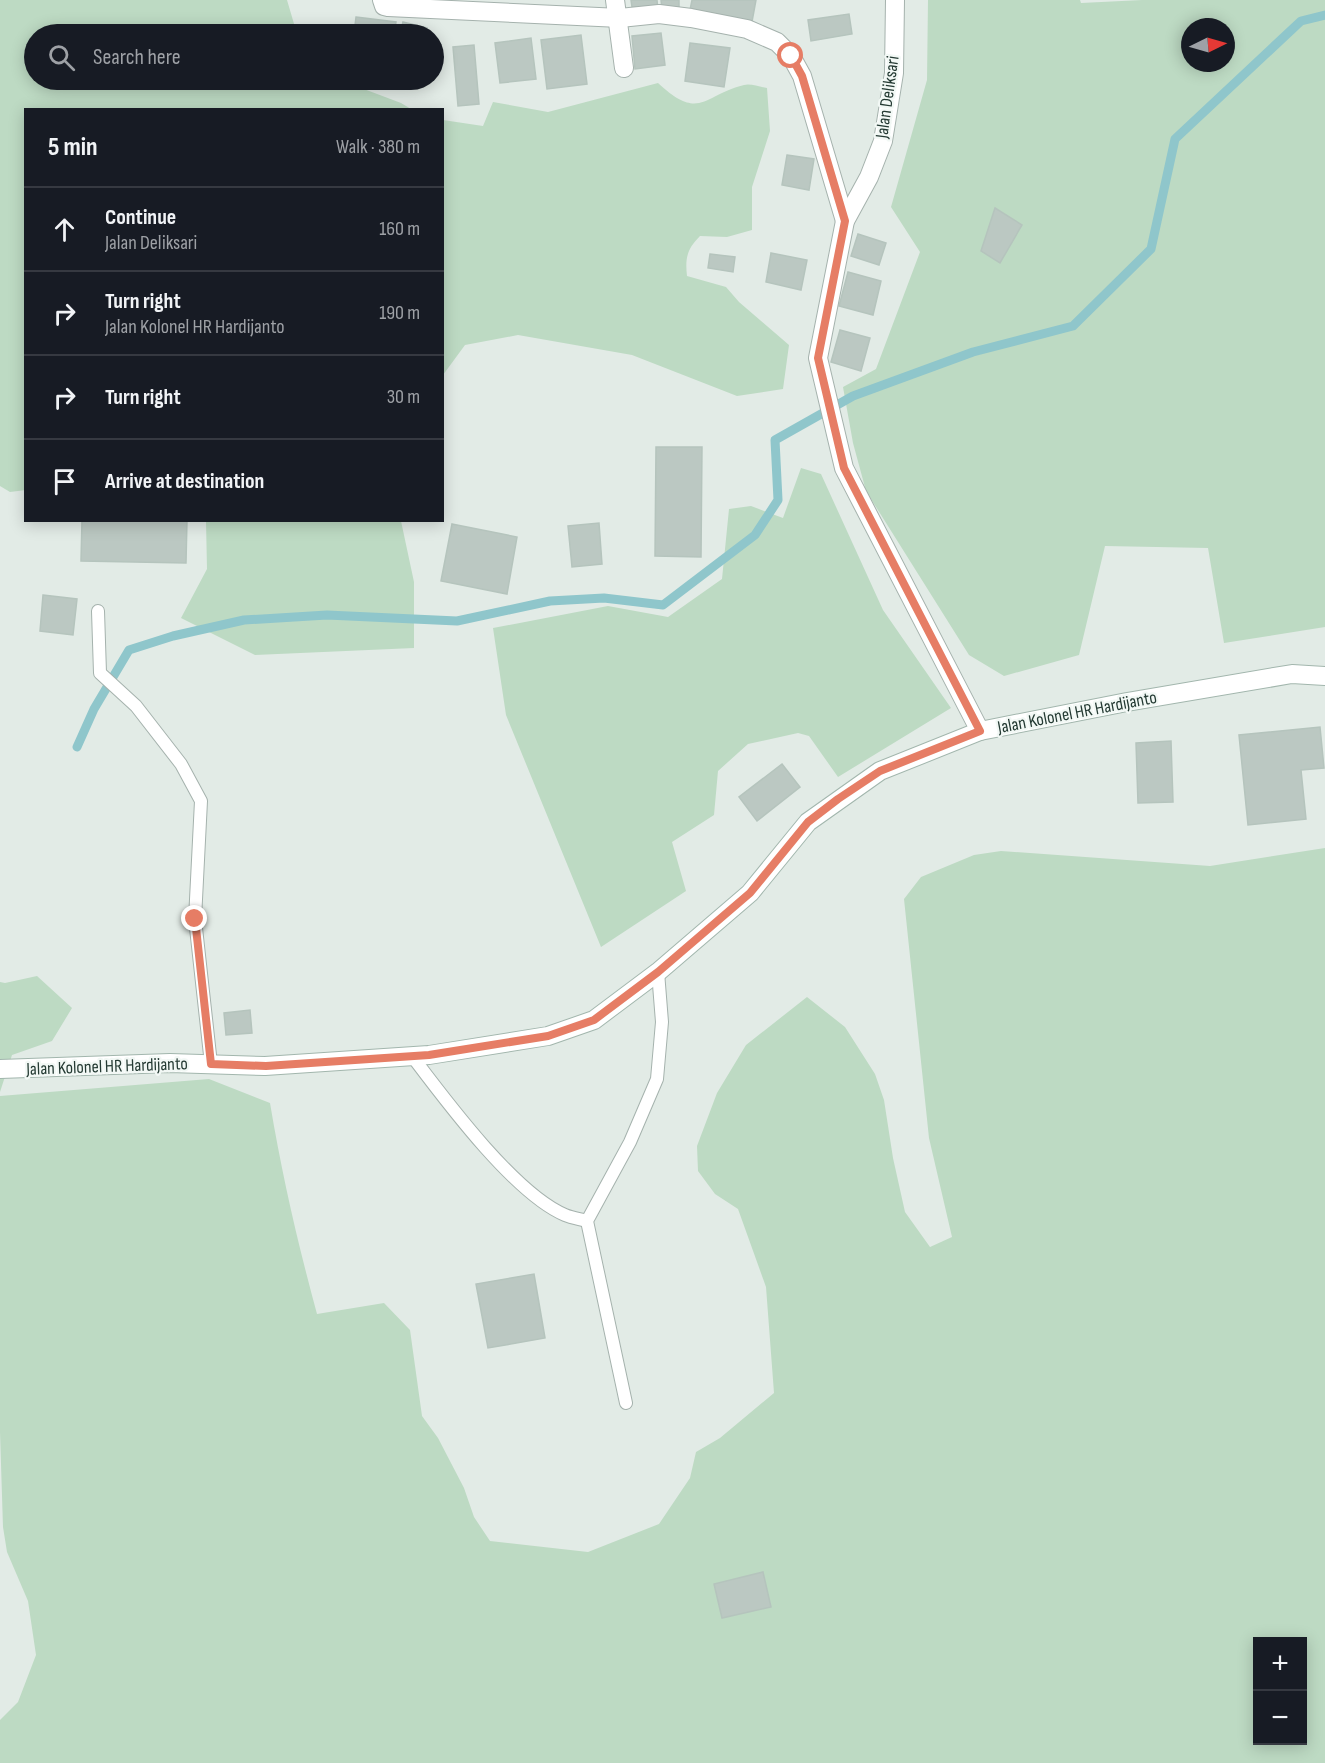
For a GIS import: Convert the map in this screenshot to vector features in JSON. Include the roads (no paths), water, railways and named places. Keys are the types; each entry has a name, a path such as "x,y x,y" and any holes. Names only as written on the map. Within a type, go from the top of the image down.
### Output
{"street":[{"path":"382,0 384,6 388,7 620,18"},
{"path":"615,0 620,18 624,68"},
{"name":"Jalan Deliksari","path":"895,0 894,73 883,141 869,177 845,221 818,358 844,468 980,731"},
{"name":"Jalan Deliksari","path":"620,18 675,15 747,29 777,42 791,56 802,76 845,221"},
{"name":"Jalan Kolonel HR Hardijanto","path":"0,1069 211,1064 266,1066 412,1056 548,1036 594,1020 658,972 750,893 808,822 880,771 980,731 1126,702 1292,675 1325,676"}],"lane":[{"path":"98,611 100,674 136,706 181,764 201,801 195,919 211,1064"},
{"path":"626,1403 587,1221 630,1142 657,1080 662,1022 658,972"},
{"path":"412,1056 441,1094 510,1172 539,1199 556,1210 587,1221"}],"waterway":[{"path":"77,747 94,709 129,650 173,636 244,620 327,615 457,621 550,601 604,598 663,605 755,535 778,500 775,440 853,396 973,352 1073,326 1151,249 1175,139 1301,21 1325,15"}]}
